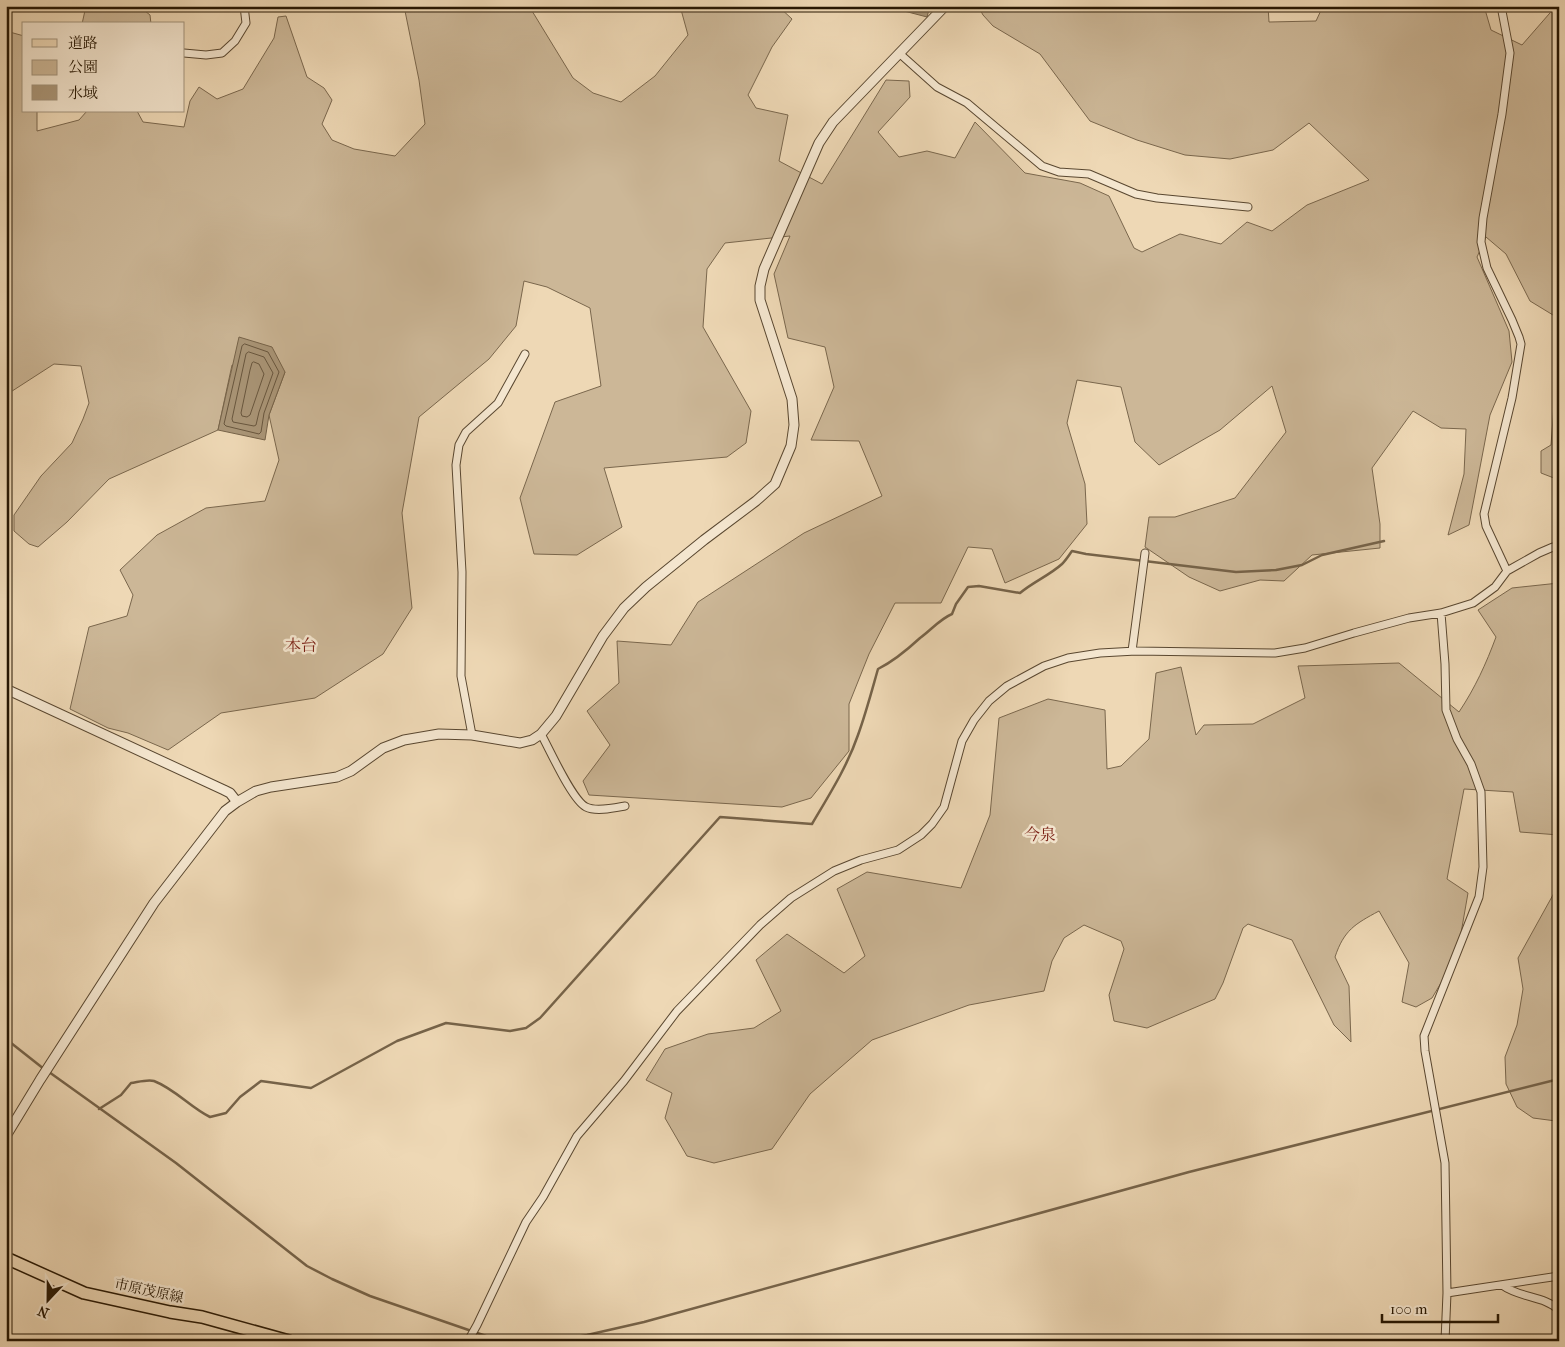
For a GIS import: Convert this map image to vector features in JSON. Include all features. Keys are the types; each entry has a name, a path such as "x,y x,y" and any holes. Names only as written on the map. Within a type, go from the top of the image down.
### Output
{"main road":[{"name":"市原茂原線","path":"6,1258 84,1292 170,1312 202,1317 289,1341"}],"street":[{"path":"185,53 206,55 222,53 235,41 246,23 244,6"},
{"path":"1500,6 1510,53 1502,114 1483,218 1481,242 1487,268 1520,336 1521,344 1512,398 1484,514 1486,526 1507,571"},
{"path":"6,1136 40,1080 166,886 225,811 256,792 272,787 337,777 351,771 383,748 404,740 439,734 472,735 520,743 532,740 541,734 556,716 603,636 624,608 646,587 775,484 792,446 794,425 792,399 760,300 760,286 764,269 819,143 832,122 940,8"},
{"path":"899,53 937,87 967,104 1042,166 1052,171 1089,174 1136,194 1157,198 1248,208"},
{"path":"472,735 461,676 462,572 456,465 459,445 466,432 498,403 525,354"},
{"path":"468,1341 526,1222 543,1197 578,1136 624,1081 677,1011 760,924 791,898 834,871 861,860 898,850 921,835 932,824 944,807 962,741 974,720 989,701 1007,686 1030,672 1068,658 1100,653 1132,651 1275,653 1305,648 1408,618 1441,613 1473,603 1495,587 1507,571 1538,553 1553,547 1559,547"},
{"path":"1132,651 1145,554"},
{"path":"1441,613 1446,710 1457,739 1471,764 1481,792 1483,867 1480,897 1424,1036 1445,1163 1447,1293 1445,1341"},
{"path":"6,689 224,790 230,793 237,802"},
{"path":"541,734 576,799 587,808 598,809 625,806"},
{"path":"1447,1293 1559,1276"},
{"path":"1502,1285 1510,1291 1554,1306 1559,1310"}],"green space":[{"path":"86,6 139,6 150,15 151,22 82,22"},
{"path":"404,6 529,6 573,78 593,93 621,102 655,76 688,35 680,6 778,6 792,19 772,47 748,95 756,108 788,115 779,161 822,184 886,80 909,81 910,97 878,132 899,157 927,151 955,158 975,122 1025,173 1080,183 1109,196 1134,248 1142,252 1180,234 1221,244 1247,222 1272,231 1307,205 1369,180 1309,123 1273,150 1230,159 1185,155 1137,140 1090,121 1040,54 993,26 978,6 1268,6 1269,22 1316,21 1323,6 1484,6 1491,30 1522,45 1556,6 1559,6 1559,314 1553,315 1530,301 1506,254 1486,237 1477,257 1509,331 1512,362 1490,415 1469,525 1448,535 1464,474 1466,429 1441,428 1413,411 1372,468 1380,524 1380,548 1312,555 1284,581 1260,580 1220,591 1189,577 1145,547 1149,517 1175,517 1235,498 1286,432 1272,386 1220,430 1159,465 1135,442 1121,387 1077,380 1067,423 1085,484 1087,524 1059,559 1005,583 992,549 968,547 941,603 895,603 869,654 849,704 849,751 811,798 782,807 589,795 583,781 610,745 587,711 619,683 617,641 671,645 698,602 804,533 882,496 859,441 811,440 834,387 825,347 788,338 774,274 790,236 725,243 707,269 703,327 751,411 746,443 727,457 604,468 622,527 577,555 534,554 520,498 555,402 601,386 590,308 547,287 524,281 516,326 489,359 419,417 402,513 412,608 383,654 315,698 221,713 168,750 128,733 108,728 70,709 89,627 127,616 133,595 120,570 157,535 206,508 265,501 279,460 269,415 285,372 232,365 218,430 109,479 67,522 38,547 29,544 14,531 14,515 41,476 72,443 89,403 81,366 54,364 6,395 6,31 22,35 22,112 37,112 37,131 79,120 86,112 138,112 143,122 184,127 190,101 199,87 217,99 243,89 274,38 278,17 286,16 307,77 324,88 332,100 322,124 332,140 354,149 395,156 425,124 419,80"},
{"path":"1559,398 1559,480 1541,473 1541,451 1551,445 1554,405"},
{"path":"1559,583 1559,835 1520,832 1513,792 1464,789 1447,879 1468,893 1457,956 1432,998 1416,1007 1402,1002 1409,963 1379,911 1351,929 1342,940 1335,957 1349,986 1351,1042 1334,1025 1292,940 1248,924 1243,928 1223,983 1215,999 1147,1028 1114,1021 1109,995 1124,949 1121,941 1084,925 1064,938 1052,961 1044,991 969,1005 872,1040 810,1094 772,1149 714,1163 687,1156 665,1118 672,1093 646,1080 665,1049 708,1034 754,1028 781,1011 756,960 787,934 844,973 865,956 837,889 867,872 961,888 990,815 999,718 1048,699 1105,710 1107,769 1121,766 1149,739 1156,673 1181,667 1196,735 1204,725 1253,724 1305,698 1298,666 1399,663 1459,712 1480,676 1496,637 1478,610 1512,588"},
{"path":"1559,884 1559,1120 1556,1121 1533,1118 1517,1107 1506,1084 1505,1057 1517,1025 1523,989 1518,958"}],"water":[{"path":"885,6 930,6 927,17"},
{"path":"239,337 272,347 285,372 269,415 265,440 218,430"}],"waterway":[{"path":"99,1109 121,1095 131,1083 152,1080 162,1084 210,1117 226,1113 240,1097 261,1081 311,1088 397,1041 446,1023 510,1031 526,1028 540,1018 720,817 812,824 854,747 878,669 900,655 952,614 956,604 968,587 979,586 1020,593 1057,568 1072,551 1236,572 1276,570 1302,565 1322,555 1384,541"},
{"path":"6,1039 44,1069"},
{"path":"49,1072 176,1163 307,1266 370,1296 486,1336 514,1341"},
{"path":"555,1341 644,1322 1189,1172 1559,1079"}],"district":[{"name":"本台","path":"301,645"},
{"name":"今泉","path":"1040,834"}]}
